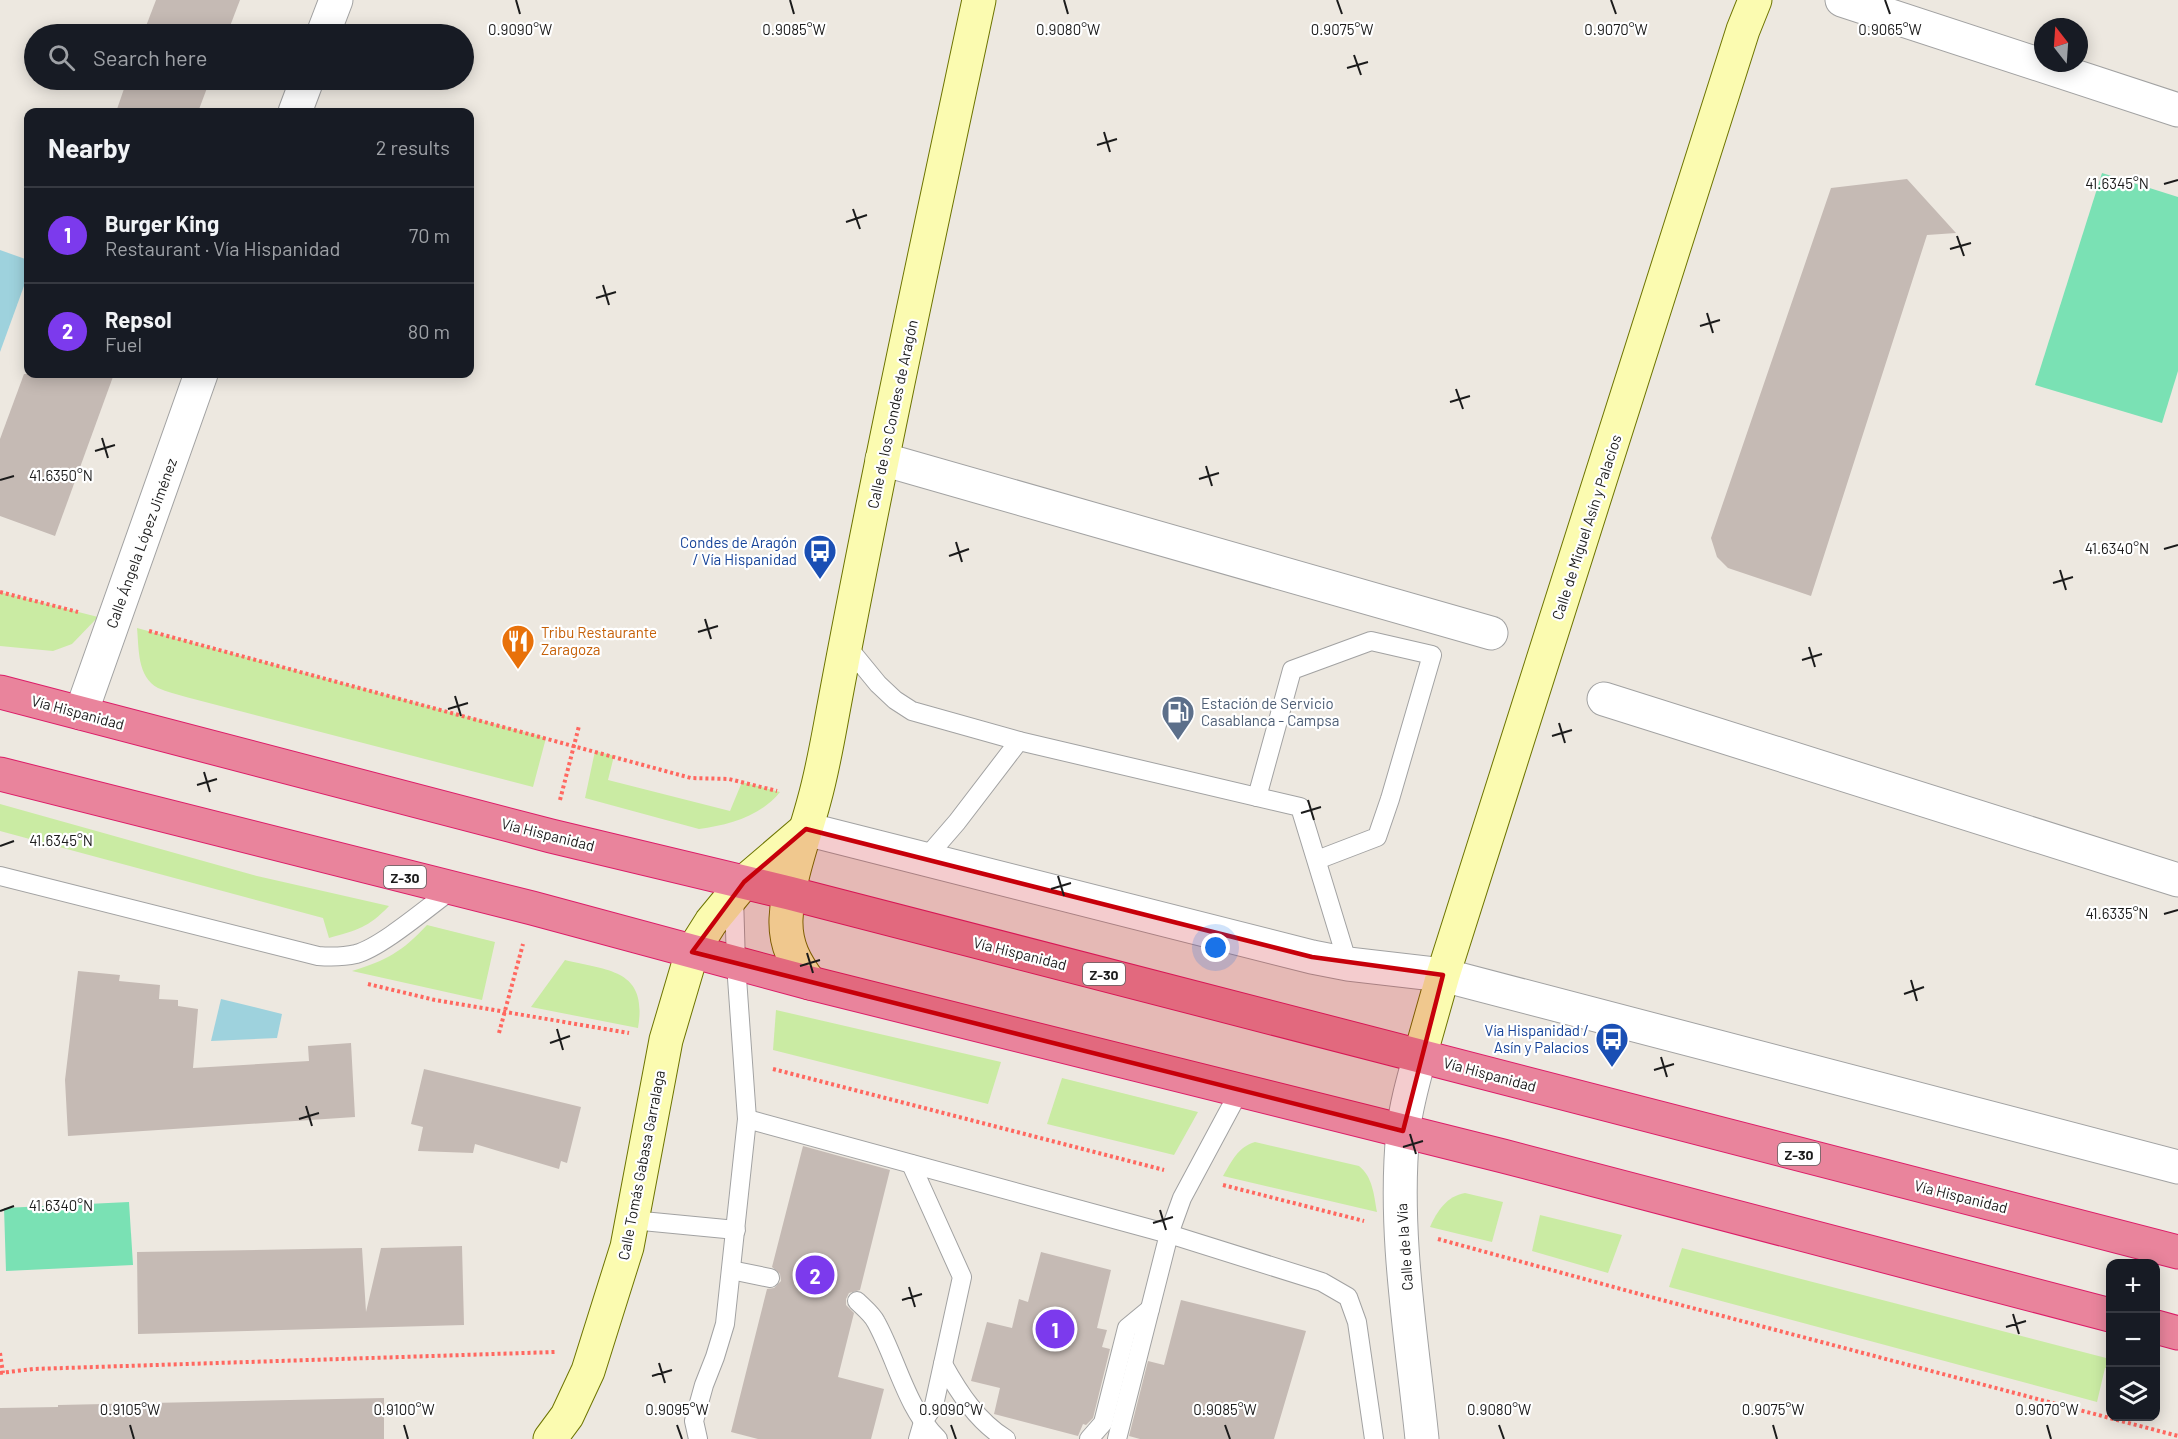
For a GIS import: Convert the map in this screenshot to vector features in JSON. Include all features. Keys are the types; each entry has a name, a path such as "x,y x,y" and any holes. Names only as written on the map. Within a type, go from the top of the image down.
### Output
{"highway":[{"name":"Vía Hispanidad","path":"0,692 550,836 739,888 789,893 2178,1252"},
{"name":"Z-30","path":"0,774 532,908 810,983 1503,1156 2106,1314"},
{"path":"2160,1328 2178,1333"}],"street":[{"path":"327,24 336,0"},
{"name":"Calle de los Condes de Aragón","path":"810,983 797,966 788,945 786,920 789,893 824,762 882,459 979,0"},
{"name":"Calle de Miguel Asín y Palacios","path":"1420,1056 1443,975 1755,0"},
{"path":"1842,0 2177,105"},
{"path":"296,108 303,90"},
{"name":"Calle Ángela López Jiménez","path":"81,713 200,378"},
{"path":"882,459 1491,633"},
{"path":"1604,699 2178,880"},
{"path":"692,952 711,922 739,888 810,815 925,859 1348,964 1443,975 2178,1167"},
{"name":"Calle Tomás Gabasa Garralaga","path":"550,1439 567,1416 588,1371 627,1247 666,1040 692,952"},
{"name":"Calle de la Vía","path":"1420,1056 1403,1131 1401,1230 1422,1439"}],"lane":[{"path":"1257,797 1292,670 1371,641 1432,655 1377,837 1317,860"},
{"path":"846,645 878,684 895,700 912,711 1019,741 1300,807 1348,964"},
{"path":"925,859 957,822 1019,741"},
{"path":"0,876 318,956 339,957 358,954 373,947 453,889"},
{"path":"698,1439 694,1421 724,1324 747,1119 736,964 739,888"},
{"path":"1117,1439 1168,1234 1182,1198 1240,1090"},
{"path":"747,1119 1168,1234 1322,1282 1348,1297 1357,1322 1374,1439"},
{"path":"911,1164 962,1277 934,1405 920,1431"},
{"path":"632,1220 736,1230"},
{"path":"731,1270 770,1278"},
{"path":"857,1300 875,1320 920,1431 938,1439"},
{"path":"1089,1439 1103,1423 1127,1328 1150,1309"},
{"path":"943,1364 971,1407 992,1430 1006,1439"}],"path":[{"path":"0,592 113,620 690,778 729,779 810,815"},
{"path":"366,984 435,1000 574,1022 666,1040"},
{"path":"742,1061 1401,1230 2178,1436"},
{"path":"0,1353 2,1373 33,1369 546,1351"}],"highlighted area":[{"path":"806,829 1312,957 1443,975 1403,1131 692,952 744,882"}],"green space":[{"path":"2102,173 2178,197 2178,371 2162,423 2035,385"},
{"path":"0,592 98,617 72,644 53,651 0,646"},
{"path":"137,628 546,738 533,787 158,688 146,677 140,661"},
{"path":"595,751 614,756 608,780 730,811 742,782 780,792 764,807 744,818 699,829 585,798"},
{"path":"0,804 257,876 389,906 362,927 329,938 323,918 0,831"},
{"path":"427,925 495,942 482,1000 352,971 393,954 410,942"},
{"path":"565,960 610,971 631,983 637,994 640,1009 638,1028 531,1007"},
{"path":"776,1010 1001,1062 988,1104 773,1050"},
{"path":"1062,1078 1198,1112 1174,1155 1047,1124"},
{"path":"1255,1142 1359,1166 1370,1181 1377,1212 1223,1176 1240,1151"},
{"path":"1465,1193 1503,1202 1492,1242 1430,1227 1443,1205 1453,1197"},
{"path":"129,1202 133,1265 6,1271 4,1208"},
{"path":"1540,1215 1622,1235 1608,1273 1532,1251"},
{"path":"1682,1248 2106,1358 2106,1368 2097,1402 1669,1287"}],"water":[{"path":"0,250 24,259 24,286 0,352"},
{"path":"221,999 282,1014 277,1038 211,1041"}],"building":[{"path":"156,0 240,0 231,24 147,24"},
{"path":"124,90 206,90 200,108 117,108"},
{"path":"1907,179 1956,233 1927,235 1811,596 1728,568 1717,557 1711,538 1831,188"},
{"path":"24,374 24,378 113,378 55,536 0,516 0,439"},
{"path":"78,971 120,975 119,981 160,985 159,999 178,1000 178,1006 198,1009 193,1068 309,1061 308,1046 351,1043 355,1117 68,1136 65,1080"},
{"path":"424,1069 581,1107 567,1163 561,1161 559,1169 475,1144 473,1153 418,1151 423,1127 411,1124"},
{"path":"803,1146 890,1170 860,1290 849,1293 846,1299 846,1305 854,1313 838,1377 884,1389 871,1439 758,1439 731,1432 767,1289 774,1288 781,1281 780,1274 772,1267"},
{"path":"462,1246 464,1325 138,1334 137,1252 362,1248 366,1312 381,1248"},
{"path":"1041,1252 1111,1270 1097,1328 1107,1330 1102,1347 1110,1349 1093,1418 1086,1425 1083,1424 1078,1436 994,1414 1000,1388 971,1381 987,1322 1012,1328 1019,1299 1028,1302"},
{"path":"1181,1300 1306,1331 1274,1439 1140,1439 1129,1436 1148,1361 1164,1365"},
{"path":"384,1398 384,1439 0,1439 0,1408"}],"place":[{"name":"Condes de Aragón / Vía Hispanidad","path":"820,580"},
{"name":"Tribu Restaurante Zaragoza","path":"518,670"},
{"name":"Estación de Servicio Casablanca - Campsa","path":"1178,741"},
{"name":"Vía Hispanidad / Asín y Palacios","path":"1612,1068"},
{"name":"Repsol","path":"815,1275"},
{"name":"Burger King","path":"1055,1329"}]}
